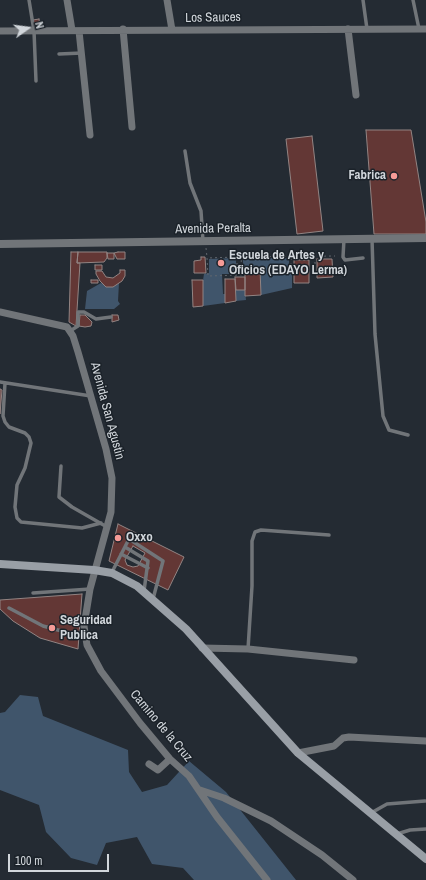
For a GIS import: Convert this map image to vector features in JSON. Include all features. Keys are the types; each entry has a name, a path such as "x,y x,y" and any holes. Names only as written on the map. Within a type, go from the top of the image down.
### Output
{"main road":[{"path":"0,564 94,570 112,573 137,586 186,629 298,753 426,859"}],"street":[{"path":"67,0 82,53 90,135"},
{"path":"168,0 172,30"},
{"name":"Los Sauces","path":"0,31 124,29 422,29"},
{"path":"124,29 132,127"},
{"path":"348,29 356,95"},
{"name":"Avenida Peralta","path":"0,244 426,238"},
{"path":"0,312 62,324 70,331"},
{"name":"Avenida San Agustin","path":"70,331 92,396 112,478 110,512 104,525 94,570"},
{"path":"84,637 84,626 94,570"},
{"name":"Camino de la Cruz","path":"84,637 101,671 140,723 170,759 189,776 217,817 267,880"},
{"path":"202,648 248,648 354,660"},
{"path":"298,753 334,746 343,738 349,737 426,741"},
{"path":"149,764 158,770 170,759"},
{"path":"200,790 224,798 270,821 322,855 353,880"}],"lane":[{"path":"29,0 34,31 36,81"},
{"path":"363,0 367,29"},
{"path":"413,0 422,29"},
{"path":"59,54 82,53"},
{"path":"185,152 190,183 201,211 204,241"},
{"path":"344,239 343,257 345,260 363,258"},
{"path":"372,239 375,334 383,416 388,430 408,434"},
{"path":"70,331 78,326 78,312 84,312 96,319 110,317"},
{"path":"0,382 5,384 92,396"},
{"path":"5,384 3,416 5,422 9,427 25,433 29,437 31,443 25,468 17,485 14,508 17,518 22,522 82,528 104,525"},
{"path":"61,466 59,497 72,507 104,525"},
{"path":"248,648 252,586 252,541 255,532 261,530 329,535"},
{"path":"112,573 129,539 163,561 153,599"},
{"path":"125,547 148,561 144,591"},
{"path":"121,554 148,568"},
{"path":"33,593 90,589"},
{"path":"9,608 43,626 84,637"},
{"path":"370,814 387,804 425,801"},
{"path":"396,835 410,830 426,829"}],"path":[{"path":"204,241 208,276 242,275 241,257"},
{"path":"315,256 315,264"},
{"path":"207,258 335,256"},
{"path":"237,257 237,275"},
{"path":"291,257 291,265"}],"shaded area":[{"path":"236,258 236,274 222,274 225,303 203,306 203,280 204,274 209,273 209,259"},
{"path":"243,258 289,258 289,266 292,266 292,288 261,295 260,269 243,270"},
{"path":"101,283 108,287 119,283 118,301 120,304 114,309 85,309 87,291"},
{"path":"236,290 245,290 246,300 236,301"},
{"path":"20,695 38,697 43,716 128,750 129,772 142,792 167,785 189,761 226,792 296,880 194,880 183,868 152,864 137,837 106,843 97,865 71,858 46,832 39,805 0,790 0,713 5,712"}],"building":[{"path":"39,19 40,28 35,29 33,20"},
{"name":"Fabrica","path":"366,130 411,130 426,222 426,234 374,234"},
{"name":"Fabrica","path":"312,136 323,231 297,234 286,139"},
{"path":"71,252 78,252 77,263 80,263 76,326 69,322"},
{"path":"78,252 107,252 107,258 104,262 77,263"},
{"path":"125,252 125,259 117,259 114,253"},
{"path":"107,253 114,253 114,259 108,259"},
{"path":"201,257 205,257 206,273 194,273 194,261 201,260"},
{"path":"317,259 332,259 333,277 317,278"},
{"path":"294,260 309,260 309,283 294,283"},
{"path":"95,265 102,265 102,270 95,270"},
{"path":"260,269 261,295 245,296 245,270"},
{"path":"120,270 125,270 125,276 122,281 113,287 106,287 96,274 96,271 102,271 106,277 113,278 120,273"},
{"path":"235,277 245,277 245,290 236,290"},
{"path":"225,279 235,279 236,301 225,303"},
{"path":"91,280 98,280 98,283 91,283"},
{"path":"192,280 203,280 203,306 193,307"},
{"path":"80,315 85,315 92,322 91,326 79,326"},
{"path":"112,315 118,315 119,320 112,322"},
{"path":"0,389 2,390 0,414"},
{"path":"118,524 184,557 168,590 109,561"},
{"path":"133,546 145,553 138,566 133,567 127,565 125,560"},
{"name":"Seguridad Publica","path":"82,594 78,649 40,638 13,621 0,609 0,600"}],"place":[{"name":"Fabrica","path":"394,176"},
{"name":"Escuela de Artes y Oficios (EDAYO Lerma)","path":"221,263"},
{"name":"Oxxo","path":"118,538"},
{"name":"Seguridad Publica","path":"52,628"}]}
